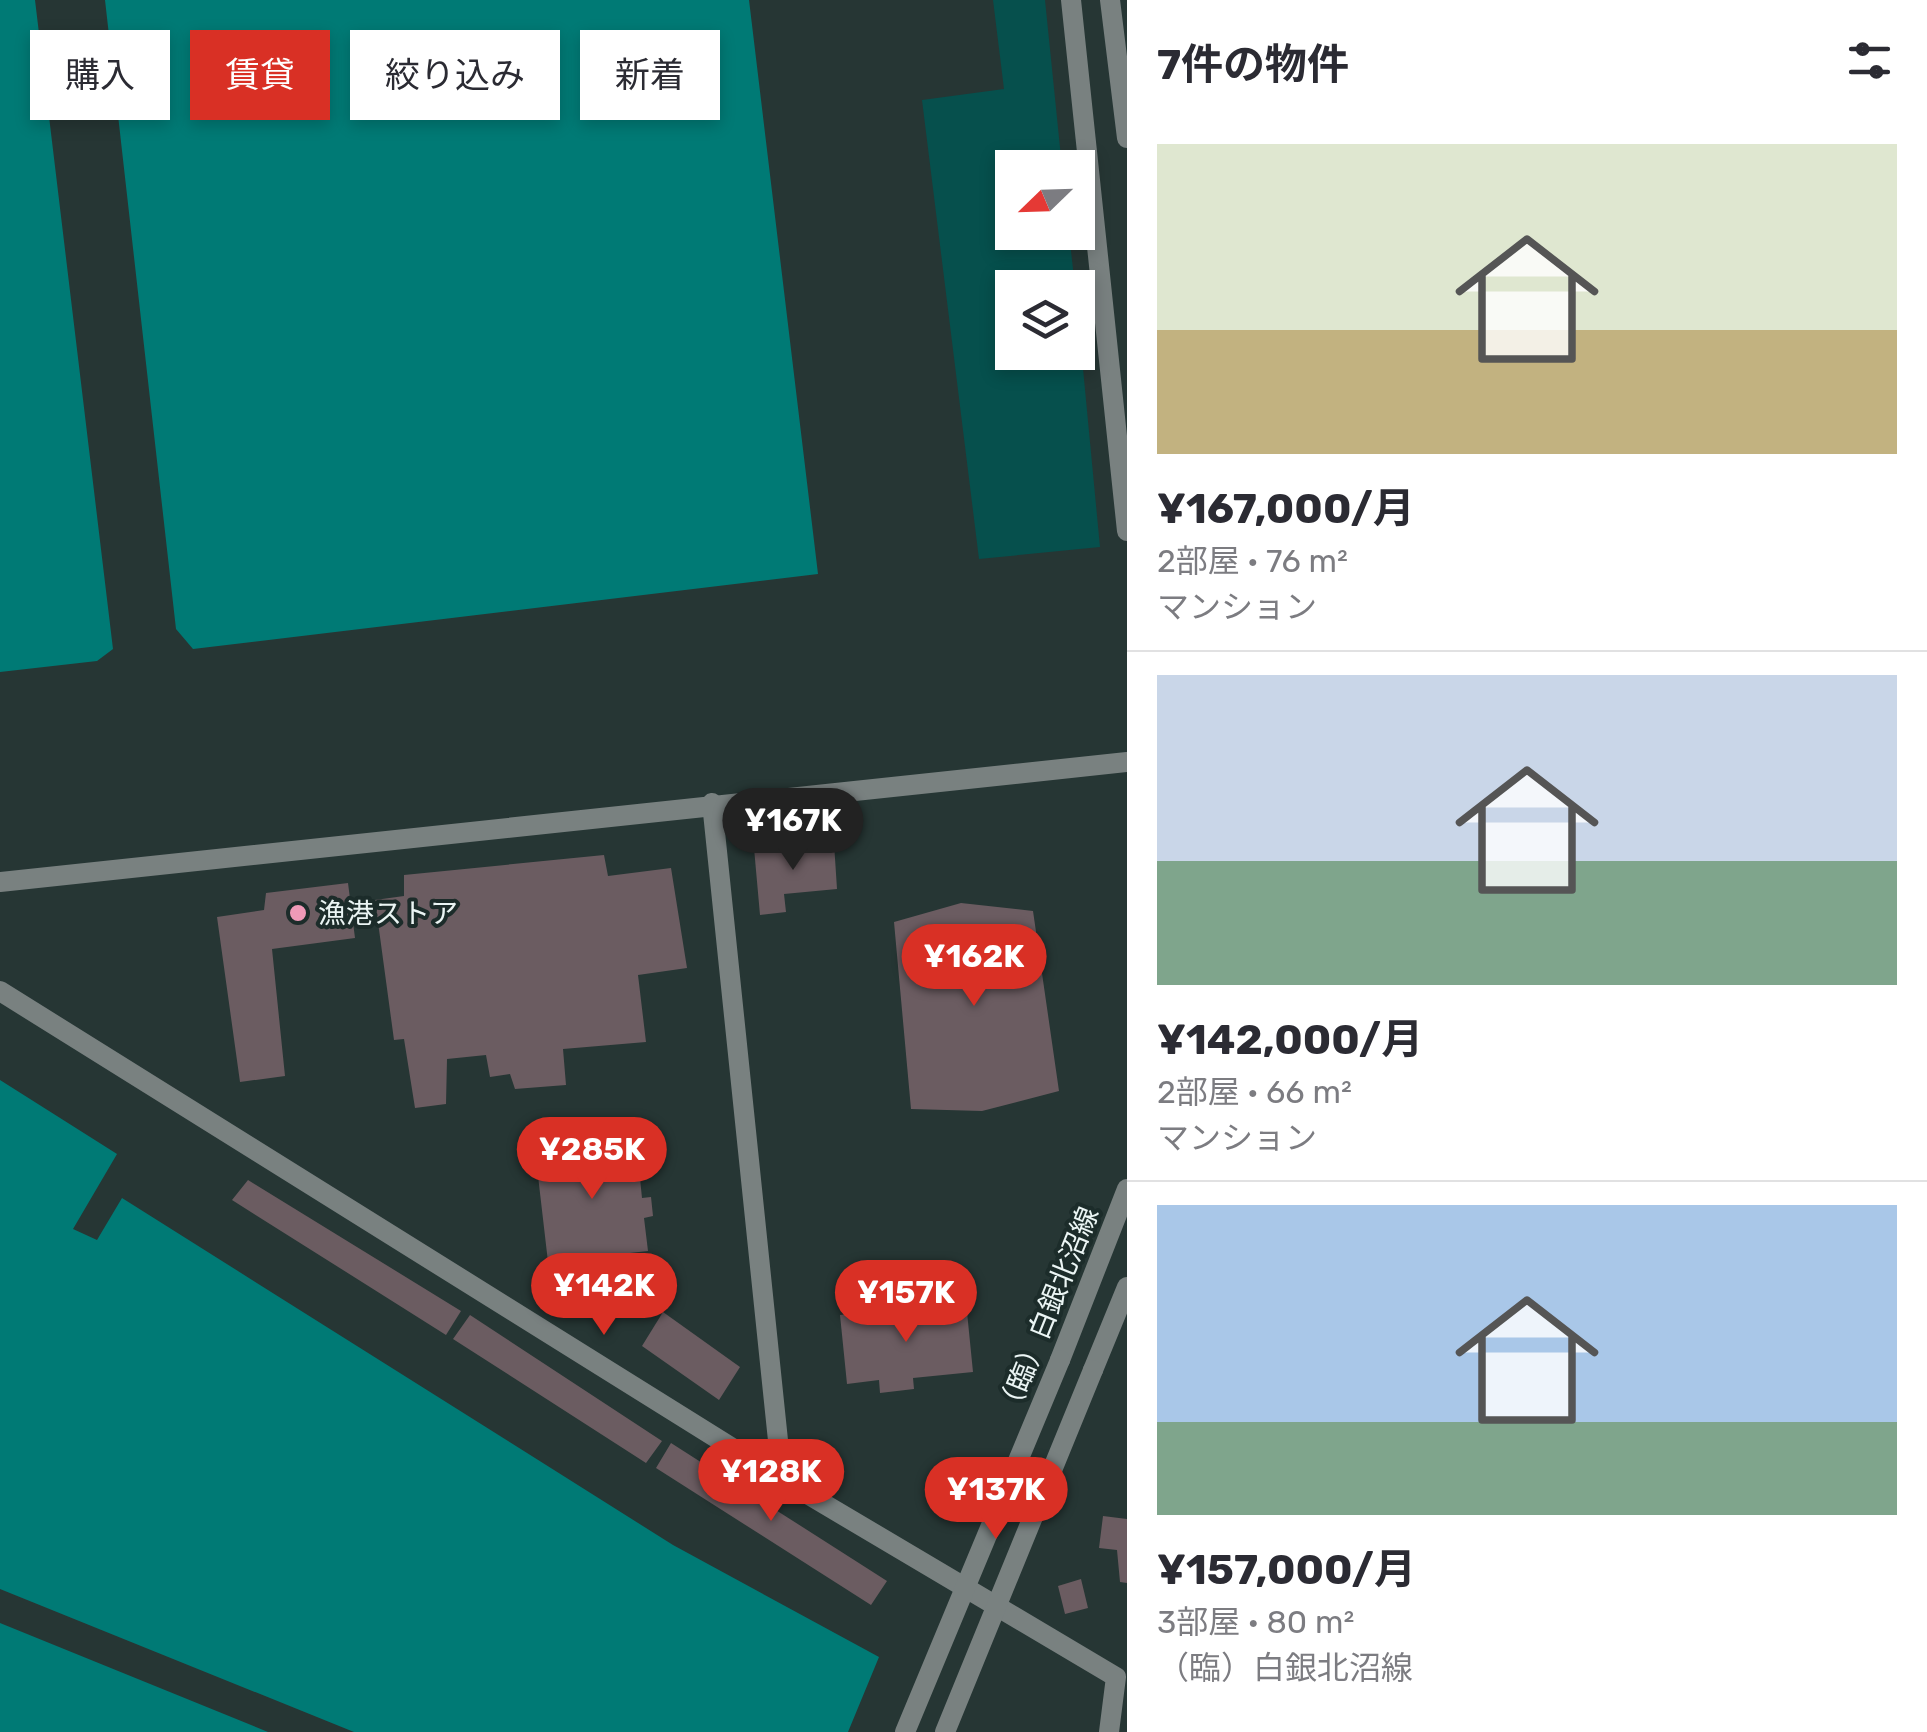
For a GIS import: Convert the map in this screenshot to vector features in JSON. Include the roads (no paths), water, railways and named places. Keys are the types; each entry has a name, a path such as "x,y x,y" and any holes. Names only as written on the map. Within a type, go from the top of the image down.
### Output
{"street":[{"path":"1071,0 1127,531"},
{"path":"1110,0 1127,138"},
{"path":"1084,118 1126,126"},
{"path":"0,882 712,803 1127,762"},
{"path":"712,803 782,1479"},
{"path":"0,991 782,1479 1116,1677 1110,1732"},
{"name":"（臨）白銀北沼線","path":"905,1732 1127,1189"},
{"path":"944,1732 1127,1287"}],"place":[{"name":"漁港ストア","path":"298,913"}]}
